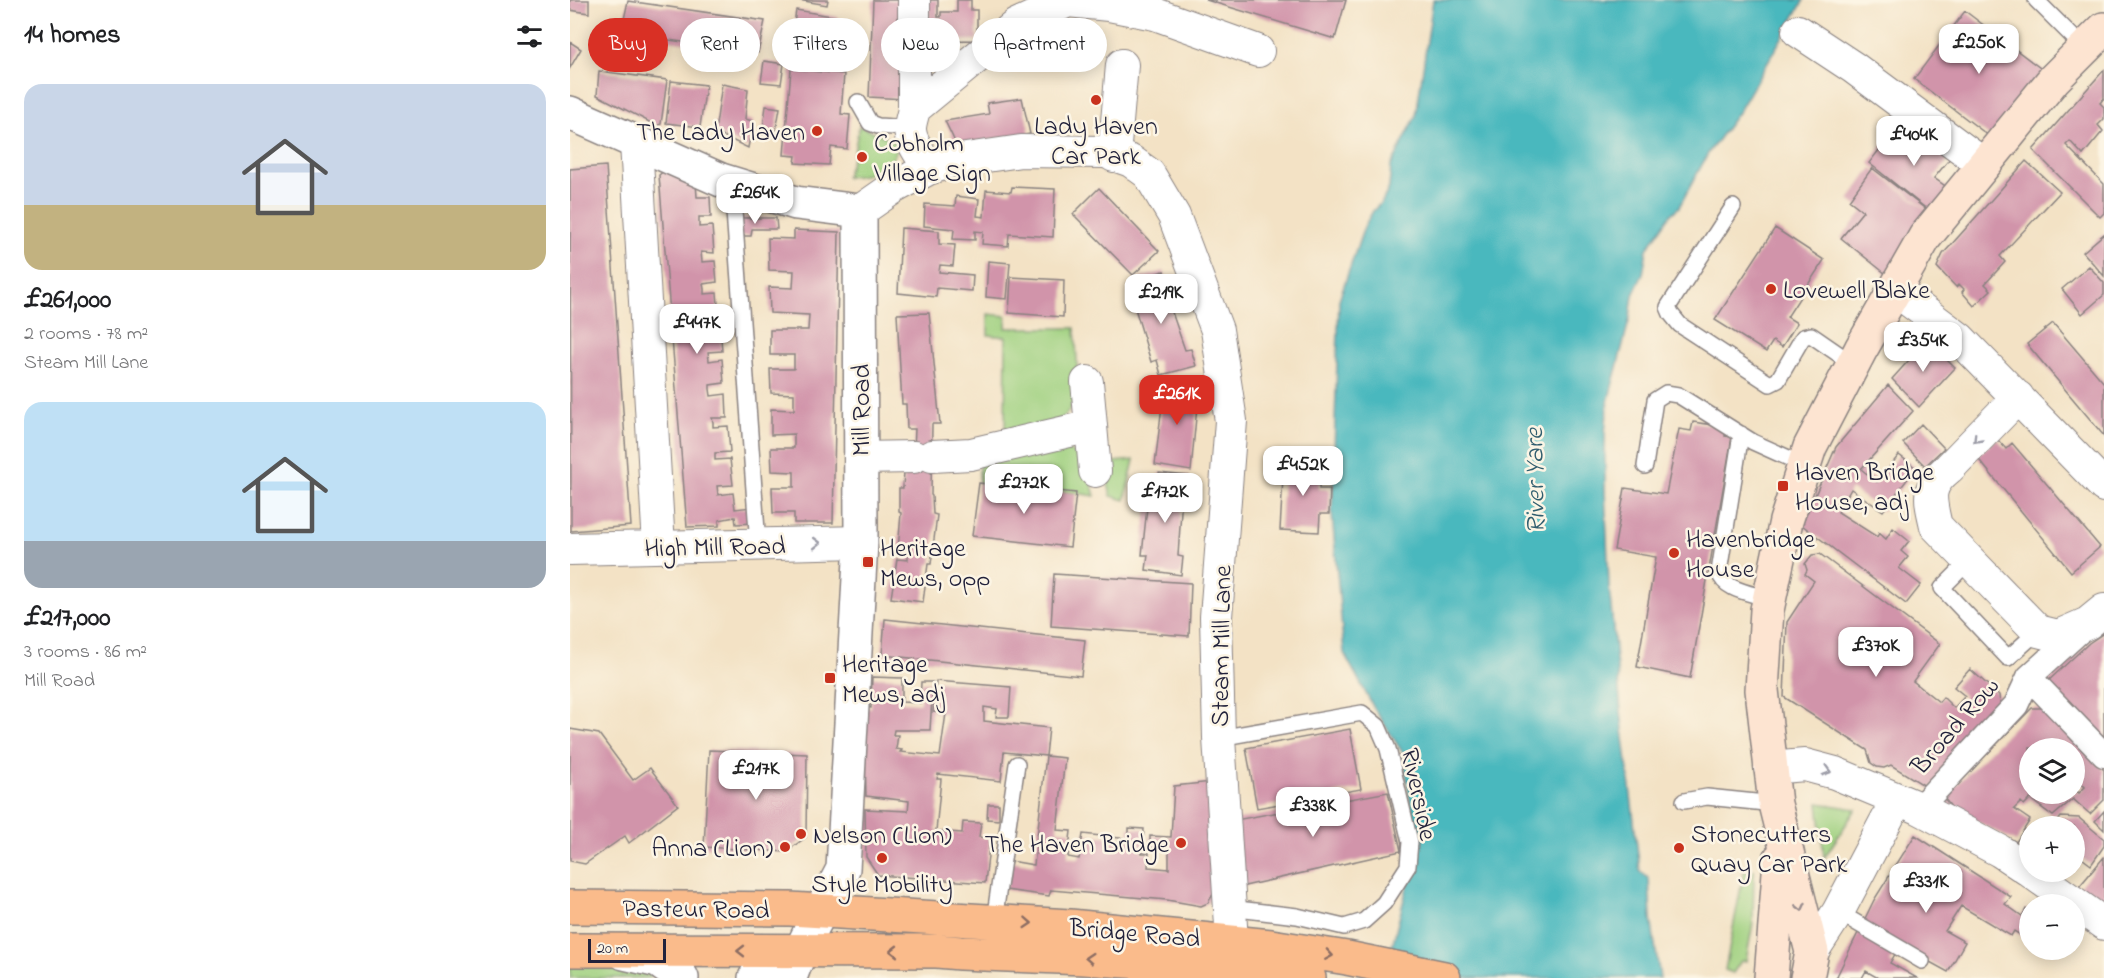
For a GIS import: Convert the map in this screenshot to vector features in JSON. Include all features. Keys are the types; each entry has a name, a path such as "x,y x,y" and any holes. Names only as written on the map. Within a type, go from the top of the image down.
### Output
{"main road":[{"path":"1809,965 1770,768 1762,690 1767,610 1786,521 1810,447 1853,364 1925,237 2054,79 2094,38"},
{"path":"1771,978 1779,817"},
{"name":"Pasteur Road","path":"570,907 823,911"},
{"name":"Bridge Road","path":"823,911 1070,926 1232,941 1309,978"},
{"path":"1748,978 1773,941"},
{"name":"Pasteur Road","path":"570,950 618,951 794,964"},
{"name":"Bridge Road","path":"794,964 937,951 1084,958 1347,958 1444,978"}],"street":[{"path":"914,0 912,141 928,169"},
{"path":"912,118 1016,25 1049,5 1068,2 1109,5 1155,14 1186,14 1258,51"},
{"path":"1798,31 1854,68 1983,164"},
{"path":"570,113 732,183 796,203 860,211 893,188 928,169 952,161 1021,151 1105,152 1123,158 1122,65"},
{"path":"636,143 659,547"},
{"name":"Steam Mill Lane","path":"1123,158 1149,174 1174,216 1190,254 1217,330 1231,421 1216,617 1219,738 1232,941"},
{"name":"Mill Road","path":"794,964 843,869 861,542 860,211"},
{"path":"1896,290 1959,338 2104,486"},
{"path":"1087,382 1095,471"},
{"path":"2018,397 1949,468 1937,477 1931,490 1936,526 2038,631 2058,636 2096,617"},
{"path":"860,458 971,454 1091,426"},
{"name":"High Mill Road","path":"570,549 861,542"},
{"name":"Broad Row","path":"1908,804 2016,705 2029,677 2096,617"},
{"name":"Broad Row","path":"2029,677 2104,755"},
{"path":"1770,768 1805,765 1835,773 1908,804 2000,851 2019,864"},
{"path":"1809,965 1838,912 1908,804"},
{"path":"2045,882 2104,924"},
{"path":"618,951 658,961 681,978"},
{"path":"755,978 759,972 794,964"}],"lane":[{"path":"2036,0 2094,38"},
{"path":"858,102 870,123 878,126 912,118"},
{"path":"732,183 758,545"},
{"path":"1733,207 1668,307 1671,314 1680,325 1770,384 1778,380 1803,337 1811,335 1853,364"},
{"path":"1645,466 1655,400 1666,393 1678,395 1741,435 1804,465"},
{"path":"1741,435 1719,572 1721,580 1729,586 1769,598"},
{"name":"Riverside","path":"1219,738 1362,713 1378,726 1388,749 1410,842 1408,866 1384,903 1364,921 1344,927 1297,916 1229,908"},
{"path":"994,921 1017,764"},
{"path":"1684,801 1707,797 1779,817"},
{"path":"1838,912 1922,961"}],"green space":[{"path":"859,126 897,144 895,153 892,160 879,170 846,177 854,153"},
{"path":"988,314 1006,316 1006,328 1075,328 1077,379 1072,405 1066,415 1051,423 1005,430 1006,337 988,335"},
{"path":"1060,448 1082,459 1095,496 979,483 979,463"},
{"path":"1134,460 1125,500 1111,496 1103,463"},
{"path":"1818,803 1856,809 1824,858"},
{"path":"1754,870 1753,923 1746,961 1741,961 1733,973 1725,970 1744,871"},
{"path":"570,965 640,968 655,973 649,978 570,978"}],"water":[{"name":"River Yare","path":"1433,0 1804,0 1739,111 1709,152 1679,207 1671,214 1647,249 1643,274 1633,295 1630,317 1608,402 1605,433 1605,489 1609,586 1640,871 1649,879 1651,918 1660,978 1384,978 1417,848 1403,753 1375,710 1344,653 1332,514 1339,300 1364,227 1389,188 1391,166 1416,116"}],"building":[{"path":"570,0 589,0 589,13 570,10"},
{"path":"798,0 828,0 827,5"},
{"path":"873,0 909,0 908,18 881,18 881,72 906,72 905,99 869,97"},
{"path":"928,0 938,0 938,17 941,17 941,12 957,12 957,0 971,0 971,10 977,10 977,18 972,18 972,40 960,40 960,18 929,18"},
{"path":"1206,0 1346,0 1335,39"},
{"path":"628,1 744,18 680,18 680,42 668,40 668,18 624,18"},
{"path":"796,10 838,17 838,18 795,18"},
{"path":"1965,11 2044,71 1993,139 1914,79"},
{"path":"760,20 765,21 760,44"},
{"path":"570,42 581,49 570,68"},
{"path":"764,61 772,62 772,72 783,72 781,84 761,82"},
{"path":"2104,70 2104,98 2100,103 2104,107 2104,119 2098,125 2103,131 2083,155 2070,141 2066,145 2104,184 2104,213 2100,217 2033,150"},
{"path":"599,72 667,80 661,124 657,126 597,95"},
{"name":"The Lady Haven","path":"791,72 844,74 841,114 850,115 847,149 831,147 829,165 795,163 796,156 784,155"},
{"path":"671,81 706,85 700,127 666,123"},
{"path":"722,84 748,89 745,119 753,121 748,148 715,132"},
{"path":"1022,98 1030,134 957,146 945,121 989,114 987,103"},
{"path":"766,106 780,108 775,137 762,135"},
{"path":"1914,127 1952,156 1934,178 1951,190 1933,214 1869,163 1892,133 1903,142"},
{"path":"2026,161 2060,192 2000,256 2005,262 1985,284 1991,290 1974,306 1962,292 1964,289 1959,284 1956,287 1937,267 1943,254"},
{"path":"606,166 631,526 571,531 570,169"},
{"path":"1872,168 1932,214 1886,274 1841,238 1863,211 1849,200"},
{"path":"665,170 696,183 697,197 710,197 711,217 699,217 699,227 712,226 714,253 701,252 702,262 715,261 717,282 703,284 704,294 717,293 719,316 705,318 706,327 720,325 722,351 708,352 709,361 722,359 724,383 710,385 710,389 711,396 726,394 727,418 712,418 713,427 728,426 730,452 715,453 715,460 730,459 733,485 717,486 718,495 733,493 735,509 752,507 754,523 736,524 735,517 719,520 719,526 687,527 659,175"},
{"path":"1012,187 1055,189 1053,237 1009,234 1008,246 982,244 983,232 975,231 975,240 953,239 954,229 924,226 925,204 955,206 956,196 979,199 977,216 984,217 986,190 1011,192"},
{"path":"1099,188 1159,251 1133,275 1073,214"},
{"path":"738,218 776,218 777,229 752,229 751,236 739,236"},
{"path":"901,228 939,231 939,244 955,245 953,266 940,265 939,272 973,275 972,291 937,288 936,297 898,293"},
{"name":"Lovewell Blake","path":"1775,228 1824,260 1787,317 1797,323 1782,347 1773,341 1766,352 1715,320"},
{"path":"794,230 839,232 833,523 794,523 794,513 773,513 772,487 794,487 794,472 772,471 771,448 794,448 794,434 771,435 771,409 794,410 794,394 771,393 770,369 794,369 794,355 770,355 770,330 808,330 809,315 770,313 769,287 793,288 794,271 769,270 768,238 794,239"},
{"path":"2104,234 2104,276 2083,252"},
{"path":"988,261 1010,263 1007,299 986,297"},
{"path":"2089,266 2104,283 2104,295 2082,314 2062,289"},
{"path":"1164,271 1171,290 1165,292 1185,350 1191,349 1196,366 1161,375 1157,360 1151,362 1132,298 1139,296 1135,280"},
{"path":"1011,277 1064,280 1063,317 1009,313"},
{"path":"929,313 940,424 932,424 931,495 933,514 937,515 931,564 928,564 923,602 891,598 897,559 908,560 908,553 898,551 901,513 899,512 899,488 903,488 904,471 913,471 915,429 907,429 906,404 902,404 897,314"},
{"path":"2053,323 2104,383 2104,436 2027,344"},
{"path":"1927,340 1955,368 1919,407 1892,379"},
{"path":"1165,380 1199,385 1191,471 1155,465"},
{"path":"1888,385 1913,411 1861,469 1877,482 1899,455 1916,468 1883,511 1851,489 1838,512 1877,537 1879,533 1886,539 1893,528 1909,541 1901,551 1908,557 1899,568 1921,585 1906,604 1802,525 1836,447"},
{"name":"Havenbridge House","path":"1693,422 1726,427 1725,436 1732,437 1690,678 1637,667 1656,557 1614,550 1625,488 1666,494 1679,429 1691,431"},
{"path":"1921,424 1944,448 1925,466 1903,443"},
{"path":"1997,439 2006,449 2012,443 2100,547 2071,572 1976,456"},
{"path":"1284,460 1320,462 1319,489 1330,489 1329,514 1320,514 1319,532 1280,530"},
{"path":"1159,473 1189,476 1188,496 1182,496 1178,556 1183,557 1181,575 1146,570 1148,555 1142,555 1149,488 1155,489"},
{"path":"979,483 1076,493 1070,547 972,536"},
{"path":"1820,554 1940,644 1913,681 1939,702 1943,697 1954,708 1965,696 1954,687 1970,669 1999,695 2000,704 1930,789 1891,765 1884,768 1877,767 1871,763 1867,750 1784,697 1787,622 1814,581 1805,574 1807,570 1805,564 1812,555"},
{"path":"1054,574 1191,583 1189,636 1051,626"},
{"path":"885,619 1085,640 1081,676 882,655"},
{"path":"2104,633 2104,744 2046,683 2089,643"},
{"path":"872,677 902,678 902,702 920,703 921,682 933,682 930,730 894,730 893,735 898,735 896,749 902,750 900,752 940,756 946,713 933,712 936,681 1011,687 1009,717 996,717 997,709 984,707 984,721 1049,728 1046,756 1004,752 1001,781 938,774 937,779 941,779 936,831 962,833 963,822 981,823 979,837 990,838 985,883 878,875 866,857 865,809 908,811 909,801 866,796 864,707 871,708"},
{"path":"2032,708 2043,708 2073,738 2019,738 2019,804 2014,809 2024,816 2019,816 2019,837 2016,842 1952,808 1944,798"},
{"path":"570,729 599,734 633,780 650,768 678,805 629,843 625,836 585,864 570,861"},
{"path":"1350,729 1361,789 1257,808 1246,748"},
{"path":"709,750 807,754 806,837 786,852 704,847"},
{"path":"2085,751 2104,770 2104,800 2090,814 2079,804 2085,804"},
{"path":"1046,756 1065,758 1057,830 1071,831 1068,857 1079,859 1083,834 1129,839 1129,828 1144,829 1142,853 1149,853 1148,867 1169,869 1169,850 1150,848 1150,836 1171,837 1174,786 1212,782 1214,892 1208,903 1201,906 1167,900 1051,890 1049,896 1006,890 1011,861 1034,865"},
{"path":"1388,792 1401,851 1240,887 1230,821"},
{"path":"988,804 999,804 999,820 987,819"},
{"path":"2037,804 2067,804 2053,816"},
{"path":"2104,811 2104,830 2095,821"},
{"path":"2085,823 2104,839 2104,846 2091,865 2085,860"},
{"path":"1915,835 2011,897 2005,904 2019,914 2019,934 2014,931 2011,936 1961,906 1945,931 1965,942 1948,972 1877,933 1898,949 1890,963 1917,978 1878,978 1866,971 1862,978 1836,978 1874,900"},
{"path":"2104,857 2104,908 2078,888"}],"place":[{"name":"Lady Haven Car Park","path":"1096,100"},
{"name":"The Lady Haven","path":"817,131"},
{"name":"Cobholm Village Sign","path":"862,157"},
{"name":"Lovewell Blake","path":"1771,289"},
{"name":"Haven Bridge House, adj","path":"1783,486"},
{"name":"Havenbridge House","path":"1674,553"},
{"name":"Heritage Mews, opp","path":"868,562"},
{"name":"Heritage Mews, adj","path":"830,678"},
{"name":"Nelson (Lion)","path":"801,834"},
{"name":"The Haven Bridge","path":"1181,843"},
{"name":"Anna (Lion)","path":"785,847"},
{"name":"Stonecutters Quay Car Park","path":"1679,848"},
{"name":"Style Mobility","path":"882,858"}]}
